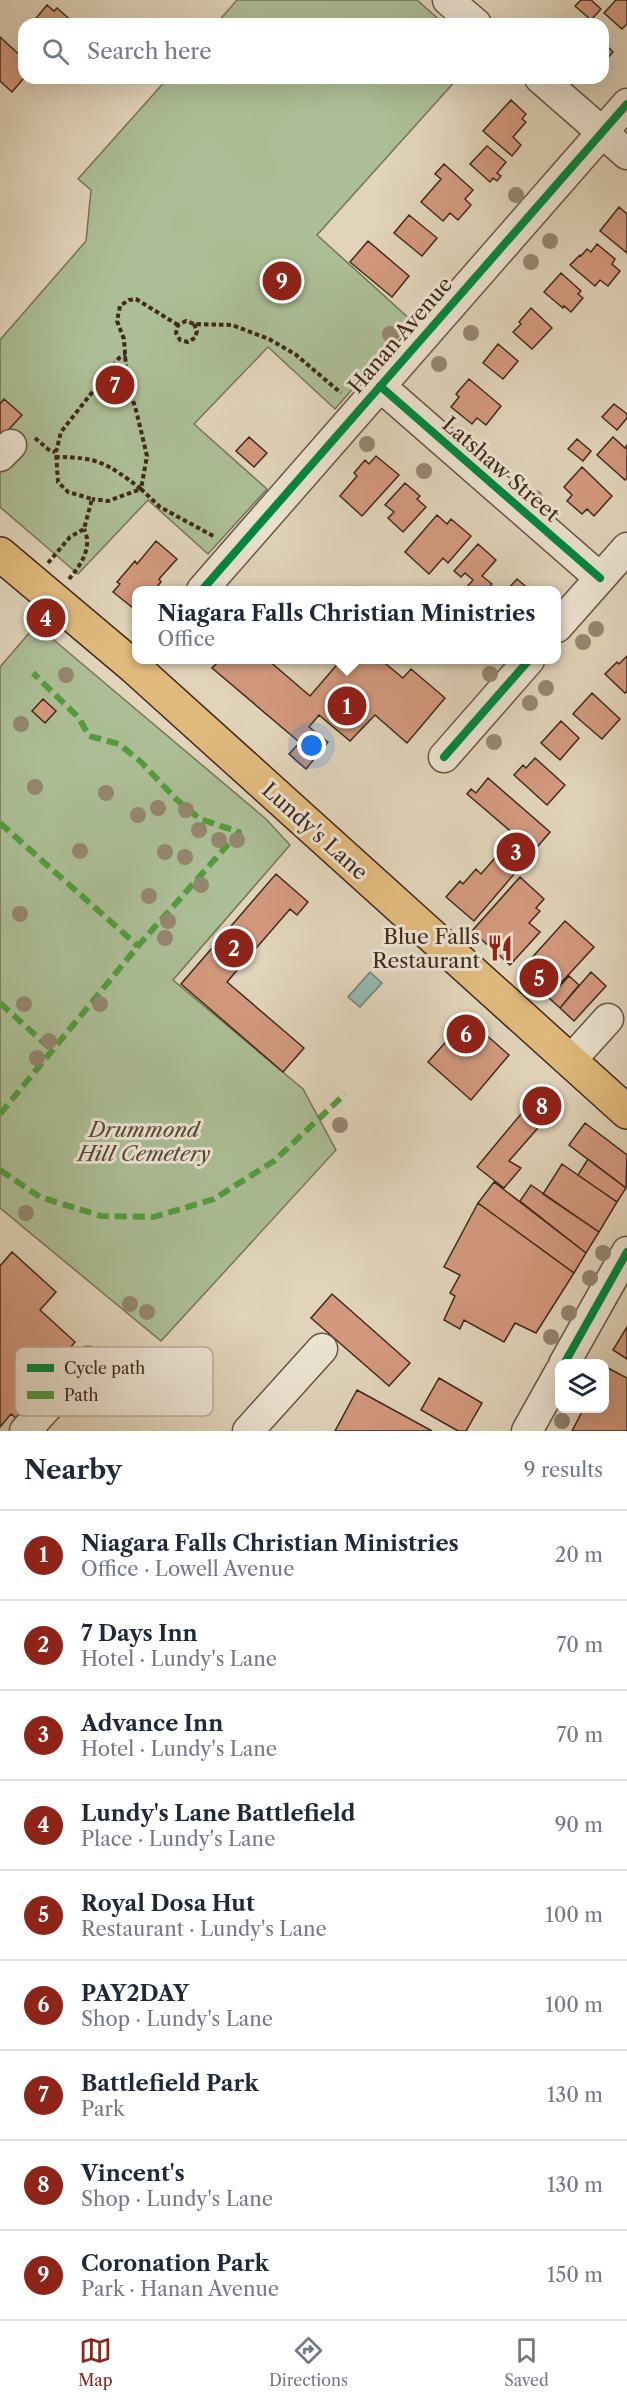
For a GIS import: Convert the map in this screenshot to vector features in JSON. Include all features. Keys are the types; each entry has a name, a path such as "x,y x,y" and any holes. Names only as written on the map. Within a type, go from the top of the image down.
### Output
{"main road":[{"name":"Lundy's Lane","path":"0,554 42,591 132,659"},
{"name":"Lundy's Lane","path":"138,664 627,1112"}],"street":[{"path":"448,0 469,18"},
{"path":"547,84 627,154"},
{"name":"Hanan Avenue","path":"206,586 627,104"},
{"name":"Latshaw Street","path":"380,386 600,578"},
{"path":"561,622 627,549"},
{"path":"444,757 525,664"},
{"path":"570,1061 608,1019"},
{"path":"567,1359 627,1252"},
{"path":"257,1428 322,1349"},
{"path":"527,1431 555,1381"},
{"path":"26,1431 39,1416"}],"path":[{"path":"141,489 147,456 127,382 124,339 117,321 117,314 120,306 129,300 136,299 178,325"},
{"path":"194,324 197,331 195,338 188,342 180,340 176,333 178,325 186,321 194,324 232,325 269,339 295,354 360,409"},
{"path":"126,355 116,362 60,432 55,455 58,482 77,496 108,501 141,489"},
{"path":"15,446 102,462 141,489 160,507 216,538 234,553"},
{"path":"42,591 81,564 89,538 84,529 92,499"},
{"path":"42,591 70,537 84,529"}],"green space":[{"path":"237,0 417,0 437,18 221,18"},
{"path":"163,84 453,84 317,235 412,321 335,409 268,347 194,424 267,489 208,554 148,500 78,574 0,507 0,340 86,241 91,190 78,179"},
{"name":"Drummond Hill Cemetery","path":"36,625 266,819 290,845 173,980 303,1089 336,1150 161,1341 0,1208 0,667"}],"water":[{"path":"370,972 382,983 360,1007 348,997"}],"building":[{"path":"581,0 591,0 601,9 593,18 589,18 575,6"},
{"path":"616,0 627,0 627,24 622,29 604,13"},
{"path":"47,5 54,11 57,8 68,18 36,18"},
{"path":"0,37 18,54 19,84 12,92 0,81"},
{"path":"511,100 526,114 522,119 526,122 513,137 521,145 512,156 483,131"},
{"path":"487,146 506,162 497,173 501,176 497,181 493,178 490,182 470,164"},
{"path":"444,164 473,190 465,199 471,205 458,220 450,213 443,221 421,202 441,179 435,174"},
{"path":"619,207 627,214 627,253 600,231"},
{"path":"409,215 437,238 422,256 394,233"},
{"path":"368,241 409,276 392,297 350,262"},
{"path":"597,244 615,259 612,264 620,271 608,286 600,280 595,286 570,265 587,249 591,252"},
{"path":"561,273 581,291 578,294 583,298 571,312 544,292"},
{"path":"531,308 552,328 532,349 513,332"},
{"path":"498,344 518,361 503,379 483,363"},
{"path":"469,379 501,406 486,425 477,418 472,424 451,407 459,397 456,394"},
{"path":"4,399 22,415 0,439 0,404"},
{"path":"614,404 627,414 627,418 617,430 602,417"},
{"path":"249,437 267,453 254,467 236,451"},
{"path":"613,437 625,448 627,445 627,478 625,480 597,455"},
{"path":"577,439 591,451 583,461 568,449"},
{"path":"376,456 399,475 362,516 340,496 357,476 354,473 365,460 369,464"},
{"path":"582,467 612,496 594,516 587,509 582,514 567,501 572,495 564,487"},
{"path":"405,483 420,496 417,499 426,507 403,532 388,518 394,512 385,505"},
{"path":"437,515 447,524 451,519 471,536 448,563 443,558 429,574 405,552"},
{"path":"156,541 177,559 159,579 161,582 158,586 132,586 132,607 113,592 120,584 117,582 135,561 137,564"},
{"path":"478,544 496,560 482,576 492,584 490,586 468,586 473,580 465,573 461,577 454,571"},
{"path":"517,579 525,586 511,586"},
{"path":"627,656 627,692 625,693 605,674"},
{"path":"216,664 273,664 310,696 338,664 386,664 403,678 411,669 445,698 407,743 375,715 350,741 319,715 309,727 328,742 306,769 289,754 303,739 298,741 212,668"},
{"path":"592,693 620,719 602,739 573,714"},
{"path":"43,699 56,711 45,723 32,711"},
{"path":"561,721 579,738 560,760 541,743"},
{"path":"535,758 565,785 547,805 514,775 523,765 526,768"},
{"path":"488,778 550,832 474,921 446,897 460,881 463,884 476,869 481,874 515,835 467,794 471,789 476,793"},
{"path":"276,874 308,902 297,915 290,909 227,982 304,1048 283,1072 181,984"},
{"path":"520,877 544,899 536,908 540,911 529,923 540,932 510,965 472,931"},
{"path":"565,921 594,947 547,998 519,972"},
{"path":"591,972 606,986 574,1021 560,1008"},
{"path":"569,976 579,985 560,1008 549,998"},
{"path":"467,1018 509,1055 471,1100 428,1062"},
{"path":"540,1091 558,1105 509,1161 521,1168 504,1188 477,1167"},
{"path":"585,1123 627,1155 626,1188 569,1145"},
{"path":"588,1159 626,1188 617,1202 578,1175"},
{"path":"562,1164 617,1202 599,1232 543,1194"},
{"path":"494,1182 586,1253 574,1273 478,1203"},
{"path":"531,1185 599,1232 586,1253 520,1201"},
{"path":"478,1203 574,1273 536,1333 515,1323 504,1342 464,1320 460,1329 444,1320 455,1296 450,1293 460,1275 444,1267"},
{"path":"12,1252 56,1292 40,1310 75,1342 71,1347 15,1347 15,1416 18,1416 16,1418 11,1414 0,1427 0,1266"},
{"path":"332,1294 410,1363 389,1386 311,1318"},
{"path":"627,1327 627,1359 613,1350"},
{"path":"609,1369 627,1378 627,1431 572,1431 581,1413 609,1413"},
{"path":"439,1378 482,1403 466,1431 458,1431 421,1410"},
{"path":"357,1390 432,1431 335,1431"}],"marked path":[{"path":"0,1114 138,946 239,832 200,819 119,744 89,736 79,718 33,673"},
{"path":"0,823 138,946"},
{"path":"0,1003 52,1050"},
{"path":"0,1170 40,1197 101,1216 154,1217 214,1199 274,1161 345,1094"}],"cycle path":[{"path":"205,586 627,104"},
{"path":"380,386 600,578"},
{"path":"444,757 525,664"},
{"path":"567,1359 627,1252"}],"place":[{"name":"Coronation Park","path":"282,281"},
{"name":"Battlefield Park","path":"115,385"},
{"name":"Lundy's Lane Battlefield","path":"46,618"},
{"name":"Niagara Falls Christian Ministries","path":"347,706"},
{"name":"Advance Inn","path":"516,852"},
{"name":"7 Days Inn","path":"234,948"},
{"name":"Blue Falls Restaurant","path":"500,948"},
{"name":"Royal Dosa Hut","path":"539,978"},
{"name":"PAY2DAY","path":"466,1034"},
{"name":"Vincent's","path":"542,1106"}]}
